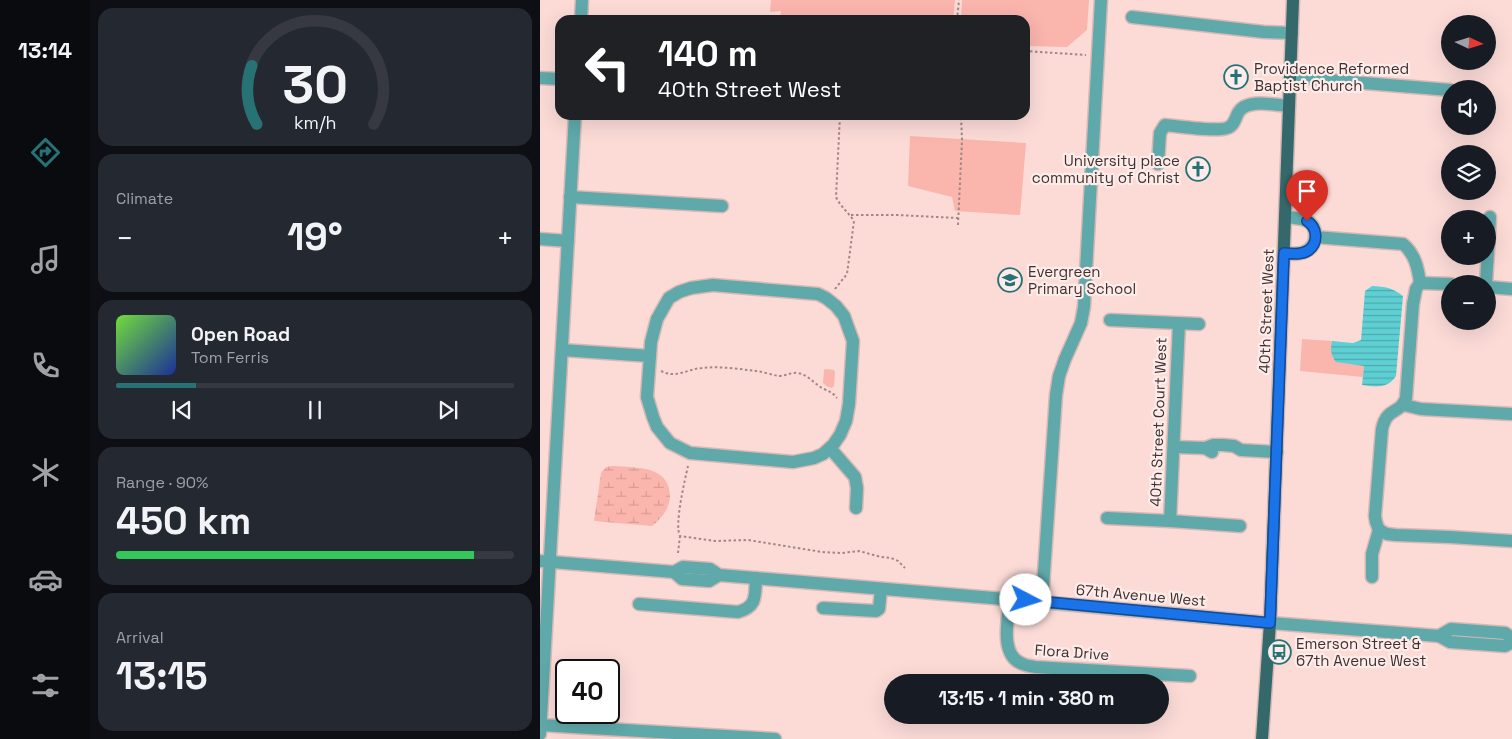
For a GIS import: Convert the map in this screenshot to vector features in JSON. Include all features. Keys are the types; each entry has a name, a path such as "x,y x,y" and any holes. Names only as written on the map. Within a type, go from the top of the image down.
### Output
{"main road":[{"name":"40th Street West","path":"1262,739 1270,623 1293,0"}],"street":[{"path":"581,15 582,0"},
{"path":"1042,602 1056,395 1059,376 1081,323 1084,307 1101,0"},
{"path":"1132,17 1264,32 1292,33"},
{"path":"1290,77 1441,89"},
{"path":"540,78 555,79"},
{"path":"1158,164 1160,133 1164,125 1218,130 1228,128 1235,122 1244,106 1253,104 1289,106"},
{"path":"540,734 545,561 562,350 575,120"},
{"path":"570,197 722,206"},
{"path":"1284,253 1299,254 1309,250 1314,244 1315,238 1315,231 1311,224 1301,219 1286,218"},
{"path":"540,238 568,241"},
{"path":"1315,238 1403,244 1413,254 1419,272 1418,286 1413,304 1406,398 1404,405 1387,415 1384,420 1376,516 1379,530 1372,554 1372,577"},
{"path":"713,285 818,294 836,306 844,316 853,341 846,421 840,435 830,448 814,458 793,462 690,453 670,443 657,427 652,417 647,397 650,356 652,332 662,308 669,298 679,292 713,285"},
{"path":"1418,286 1441,285"},
{"path":"1496,286 1512,288"},
{"name":"40th Street Court West","path":"1110,320 1199,324"},
{"name":"40th Street Court West","path":"1170,521 1178,324"},
{"path":"562,350 650,356"},
{"path":"1404,405 1420,409 1512,414"},
{"path":"1174,447 1205,448 1213,444 1234,446 1241,450 1277,452"},
{"path":"830,448 854,477 857,488 856,508"},
{"name":"40th Street Court West","path":"1107,518 1240,526"},
{"path":"1379,530 1387,534 1396,535 1512,541"},
{"name":"67th Avenue West","path":"545,561 674,572 683,567 710,569 719,575 1439,636 1450,642 1505,646 1512,640"},
{"path":"639,604 738,612 746,610 755,599 756,578"},
{"path":"823,608 876,611 879,609 881,589"},
{"name":"Flora Drive","path":"1010,599 1007,644 1014,658 1024,665 1190,676"},
{"path":"540,725 774,739"}],"path":[{"path":"958,15 959,0"},
{"path":"1030,51 1098,56"},
{"path":"827,299 847,274 854,221 840,205 836,197 840,120"},
{"path":"958,225 961,120"},
{"path":"850,215 958,218"},
{"path":"661,370 666,373 678,374 695,368 726,368 781,376 799,373 832,392 836,398"},
{"path":"678,553 680,512 688,466"},
{"path":"680,536 716,541 748,540 822,552 842,553 859,551 891,558 898,561 905,568"}],"green space":[{"path":"771,0 955,0 954,15 781,15 781,11 770,12"},
{"path":"962,0 1089,0 1087,30 1067,47 1030,46 1030,15 961,15"},
{"path":"910,136 1026,143 1020,215 955,211 952,197 908,186"},
{"path":"1302,339 1332,341 1331,348 1364,366 1363,377 1300,371"},
{"path":"824,370 834,370 835,372 834,386 832,388 823,383"},
{"path":"606,467 650,470 664,479 669,487 670,497 668,505 659,520 652,526 594,521 601,473"}],"water":[{"path":"1372,286 1388,288 1403,296 1396,376 1385,385 1376,386 1362,385 1364,366 1336,362 1331,350 1332,341 1353,343 1361,340 1365,291"}],"place":[{"name":"Providence Reformed Baptist Church","path":"1236,77"},
{"name":"University place community of Christ","path":"1198,169"},
{"name":"Evergreen Primary School","path":"1010,280"},
{"name":"Emerson Street & 67th Avenue West","path":"1279,652"}],"route":[{"path":"1026,600 1270,623 1284,253 1299,254 1309,250 1314,244 1315,231 1307,221"}]}
